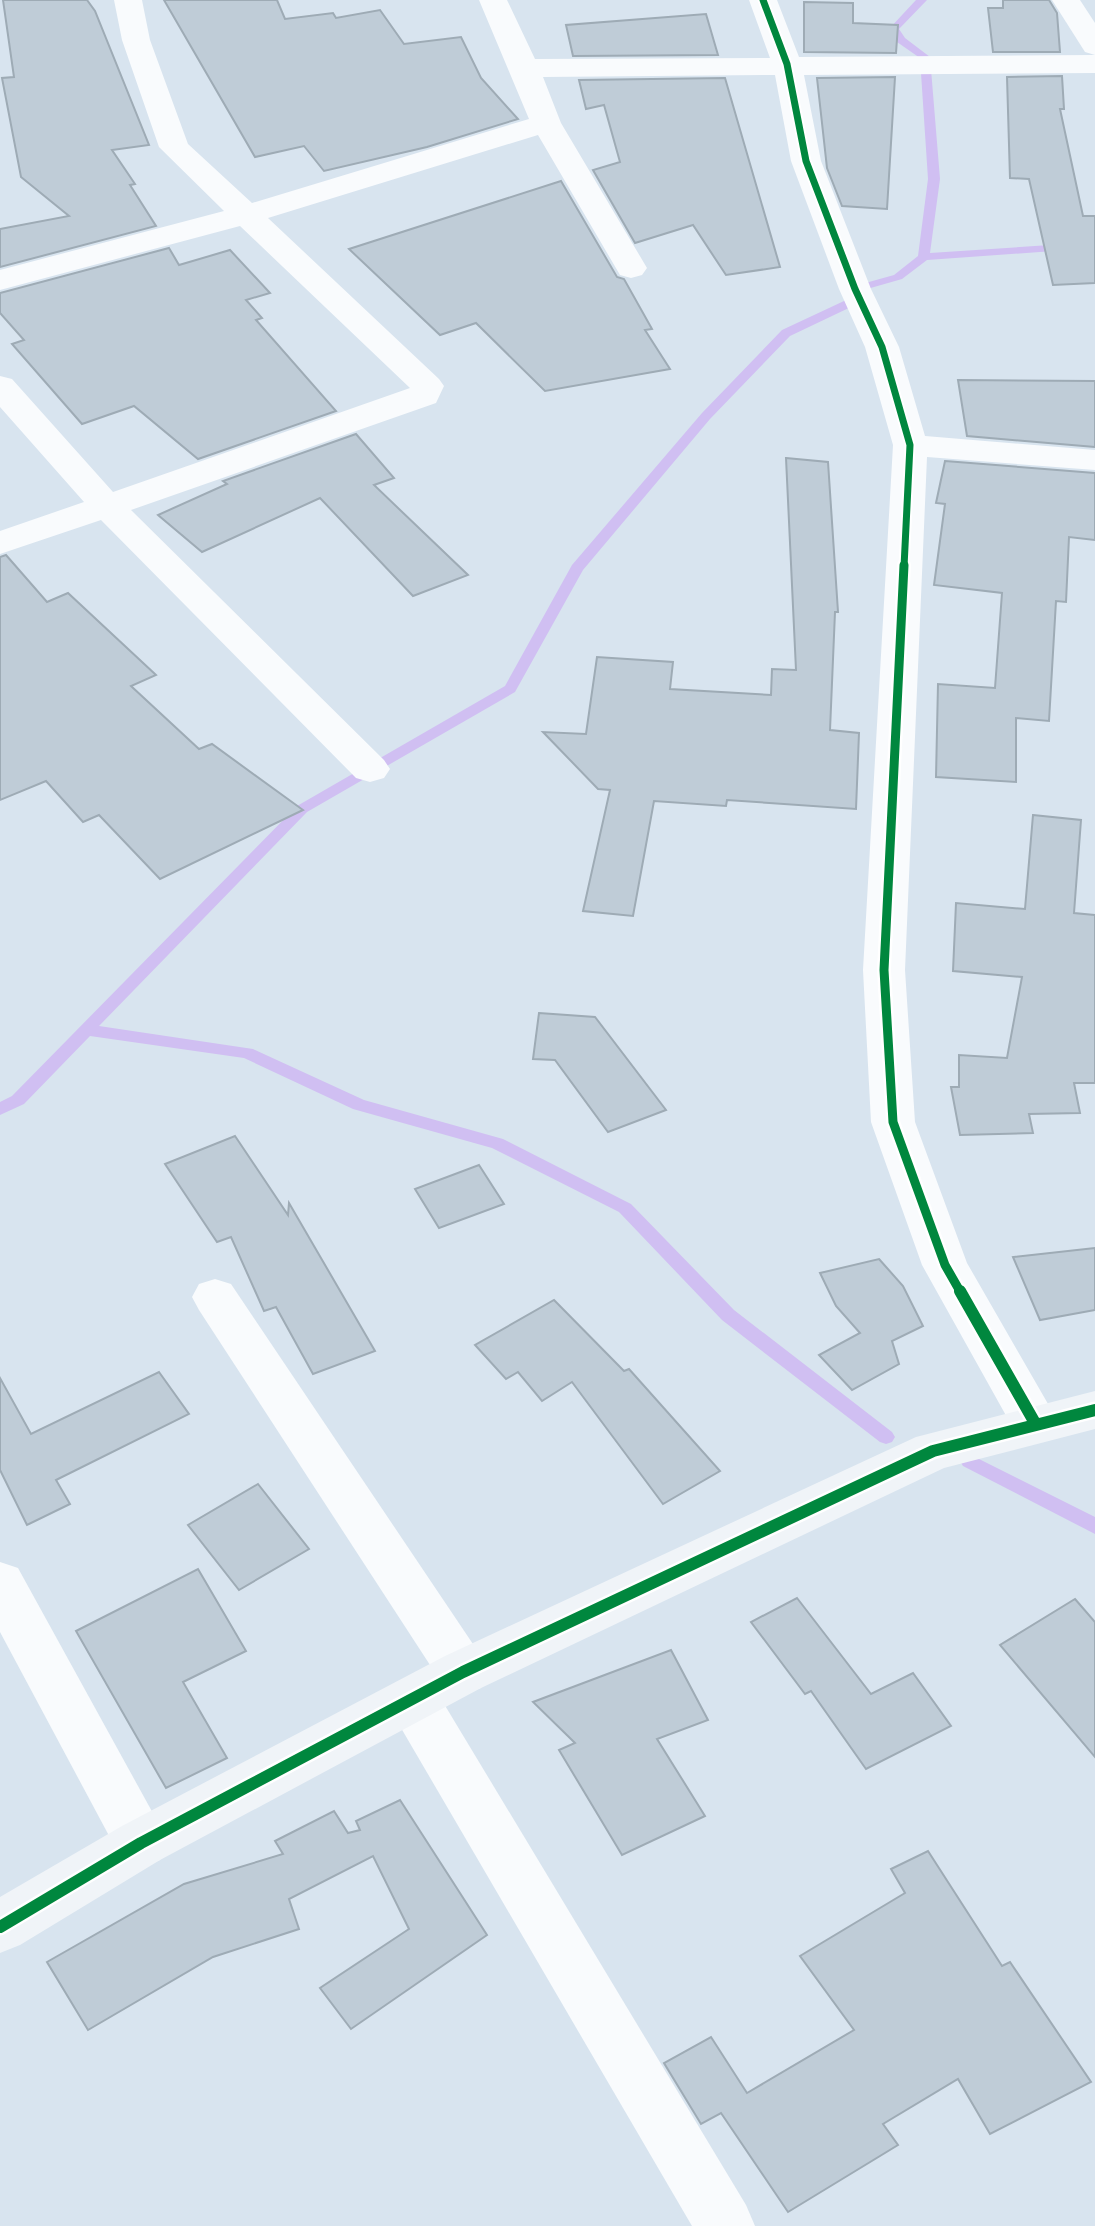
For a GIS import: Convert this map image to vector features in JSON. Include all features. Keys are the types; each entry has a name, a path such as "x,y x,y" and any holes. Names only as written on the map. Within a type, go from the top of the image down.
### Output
{"street":[{"path":"0,543 424,396 427,386 243,216 174,147 136,40 128,0"},
{"path":"493,0 525,68 546,123 631,268"},
{"path":"763,0 787,64 806,161 855,289 882,347 910,445 884,970 893,1122 945,1265 1035,1423"},
{"path":"1066,0 1095,46"},
{"path":"525,68 1095,64"},
{"path":"0,280 243,216 546,123"},
{"path":"0,386 106,505 370,769"},
{"path":"910,445 1095,460"},
{"path":"215,1297 463,1672"},
{"path":"0,1927 141,1843 463,1672 933,1451 1095,1410"},
{"path":"0,1583 141,1843"},
{"path":"413,1700 725,2226"}],"building":[{"path":"3,0 87,0 95,11 149,145 112,150 135,184 130,185 156,226 0,267 0,229 69,216 21,177 2,78 14,77"},
{"path":"164,0 277,0 285,19 333,13 336,18 380,10 404,44 461,37 481,78 518,119 427,147 324,171 304,146 255,157"},
{"path":"1003,0 1049,0 1057,13 1060,52 993,52 988,8 1003,8"},
{"path":"804,2 853,3 853,23 898,25 896,53 804,52"},
{"path":"706,14 718,55 573,56 566,25"},
{"path":"1062,76 1064,109 1060,109 1083,216 1095,216 1095,283 1053,285 1029,179 1010,178 1007,77"},
{"path":"895,77 887,209 842,206 827,168 817,78"},
{"path":"725,78 780,267 726,275 693,225 635,243 593,170 620,162 604,105 586,109 579,80"},
{"path":"561,181 617,277 624,279 652,329 645,330 670,369 545,391 476,323 440,335 349,249"},
{"path":"169,248 179,265 230,250 270,293 246,300 262,318 256,320 336,411 198,459 134,406 82,424 12,344 24,340 0,313 0,293"},
{"path":"958,380 1095,381 1095,447 967,436"},
{"path":"356,434 394,478 374,485 468,575 413,596 320,498 202,552 158,515 227,484 223,481"},
{"path":"786,458 828,462 838,612 835,612 830,730 859,733 856,809 727,800 726,806 654,801 633,916 583,911 610,790 598,789 543,732 586,734 597,657 673,662 670,689 771,695 772,669 796,670"},
{"path":"945,461 1095,473 1095,540 1069,537 1066,602 1056,601 1049,721 1016,718 1016,782 936,777 938,684 995,688 1002,593 934,585 945,504 936,503"},
{"path":"6,555 47,602 68,593 156,675 131,686 199,749 212,744 303,810 160,879 99,815 83,822 46,781 0,800 0,557"},
{"path":"1033,815 1081,820 1074,913 1095,915 1095,1083 1074,1083 1080,1113 1029,1114 1033,1133 960,1135 951,1087 959,1087 959,1055 1007,1058 1022,977 953,971 956,903 1025,909"},
{"path":"539,1013 595,1017 666,1110 608,1132 555,1060 533,1059"},
{"path":"235,1136 288,1215 289,1203 375,1351 313,1374 276,1307 264,1311 231,1237 217,1242 165,1164"},
{"path":"479,1165 504,1204 439,1228 415,1189"},
{"path":"1095,1248 1095,1310 1040,1320 1013,1257"},
{"path":"879,1259 903,1286 923,1326 892,1341 899,1364 852,1390 819,1355 860,1333 836,1306 820,1273"},
{"path":"554,1300 624,1371 629,1369 720,1471 663,1504 572,1382 542,1401 518,1372 506,1379 475,1345"},
{"path":"159,1372 189,1414 56,1480 70,1504 27,1525 0,1470 0,1378 31,1434"},
{"path":"258,1484 309,1549 239,1590 188,1525"},
{"path":"198,1569 246,1651 183,1682 227,1758 166,1788 76,1631"},
{"path":"797,1598 871,1694 913,1673 951,1726 866,1769 811,1691 805,1694 751,1622"},
{"path":"1075,1599 1095,1622 1095,1757 1000,1645"},
{"path":"671,1650 708,1720 657,1739 705,1816 622,1855 559,1750 575,1743 533,1702"},
{"path":"400,1800 487,1935 351,2029 320,1988 409,1929 373,1856 289,1899 299,1929 213,1957 88,2030 47,1962 184,1884 283,1854 275,1841 334,1811 348,1833 360,1830 356,1821"},
{"path":"928,1851 1002,1966 1010,1962 1091,2082 990,2134 958,2079 883,2124 898,2145 788,2212 721,2113 701,2124 664,2063 711,2037 747,2093 854,2030 800,1956 905,1893 891,1869"}],"waterway":[{"path":"922,0 894,29 901,40 925,57 934,179 924,257"},
{"path":"924,257 1095,245"},
{"path":"0,1109 18,1100 302,809 510,689 577,568 706,416 786,333 849,303 855,289 898,277 924,257"},
{"path":"88,1030 247,1053 359,1105 497,1143 625,1208 728,1315 886,1437"},
{"path":"969,1461 1095,1526"}],"cycle path":[{"path":"763,0 787,64 806,161 855,289 882,347 910,445 884,970 893,1122 945,1265 1035,1423"},
{"path":"0,1927 141,1843 463,1672 933,1451 1095,1410"}]}
